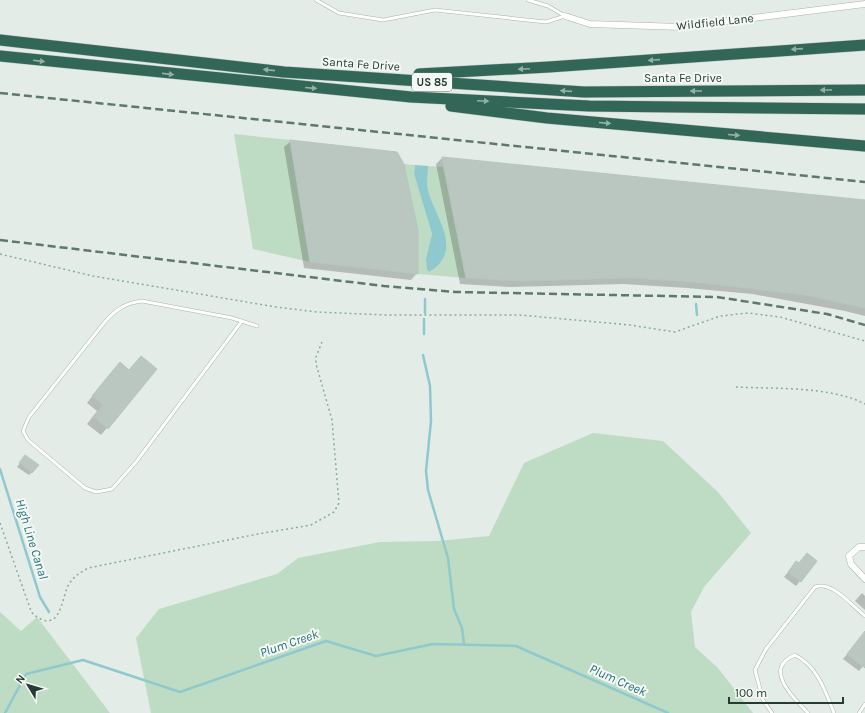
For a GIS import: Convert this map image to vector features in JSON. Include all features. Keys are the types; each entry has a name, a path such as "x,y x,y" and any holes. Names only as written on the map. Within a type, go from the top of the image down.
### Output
{"highway":[{"name":"Santa Fe Drive","path":"0,40 284,72 584,92 865,90"},
{"path":"284,72 433,74 865,45"},
{"name":"US 85","path":"0,56 372,93 589,106 865,109"},
{"path":"372,93 547,118 865,146"}],"street":[{"name":"Wildfield Lane","path":"565,16 590,24 681,27 865,4"},
{"path":"865,547 859,546 849,556 851,564 865,579"}],"lane":[{"path":"316,0 339,13 383,20 435,10 546,22 565,16"},
{"path":"528,0 548,6 565,16"},
{"path":"242,321 136,462 112,489 96,492 85,488 43,455 28,440 23,431 29,417 104,323 114,311 128,303 142,301 242,321 257,326"},
{"path":"772,713 763,700 755,670 766,649 815,588 821,585 827,587 848,600 865,616"},
{"path":"808,713 786,689 781,678 780,669 783,662 794,655 802,659 815,672 834,713"},
{"path":"859,713 865,704"}],"path":[{"path":"0,254 93,276 276,307 317,312 401,315 520,315 630,325 675,332 720,316 748,313 780,318 865,340"},
{"path":"0,523 28,604 33,614 43,620 54,619 59,613 68,585 76,575 88,568 311,525 334,512 339,503 332,420 316,364 316,357 322,342"},
{"path":"736,387 808,390 852,397 865,404"}],"green space":[{"path":"234,134 290,140 310,262 253,249"},
{"path":"404,164 415,165 414,174 432,234 428,252 431,271 444,252 445,243 444,233 428,191 428,166 443,167 466,278 418,274 418,231"},
{"path":"593,433 663,441 718,492 751,533 704,587 691,612 695,647 718,668 753,713 151,713 136,638 159,609 277,574 298,558 380,542 437,541 489,536 524,463"},
{"path":"0,612 21,631 37,617 110,713 0,713"}],"water":[{"path":"415,165 428,166 428,191 445,235 445,255 439,264 429,272 427,269 426,259 432,234 414,174"}],"building":[{"path":"290,140 397,152 404,164 418,231 418,274 310,262"},
{"path":"442,157 865,200 865,308 805,295 694,282 631,278 518,281 466,278"},
{"path":"141,356 157,369 108,429 93,417 103,405 92,396 120,362 129,370"},
{"path":"25,455 39,465 32,473 19,463"},
{"path":"807,553 817,561 801,582 788,572 796,561 799,563"},
{"path":"865,631 865,668 847,654"}],"waterway":[{"path":"425,299 425,313"},
{"path":"696,304 697,315"},
{"path":"424,319 424,334"},
{"path":"423,355 430,386 431,421 426,471 428,490 448,558 454,609 462,628 464,644"},
{"name":"High Line Canal","path":"0,469 40,597 49,612"},
{"name":"Plum Creek","path":"5,713 26,674 83,660 180,692 326,641 376,656 433,644 516,646 668,713"}],"railway":[{"path":"0,93 865,182"},
{"path":"0,240 384,286 455,292 717,297 827,314 865,325"}]}
